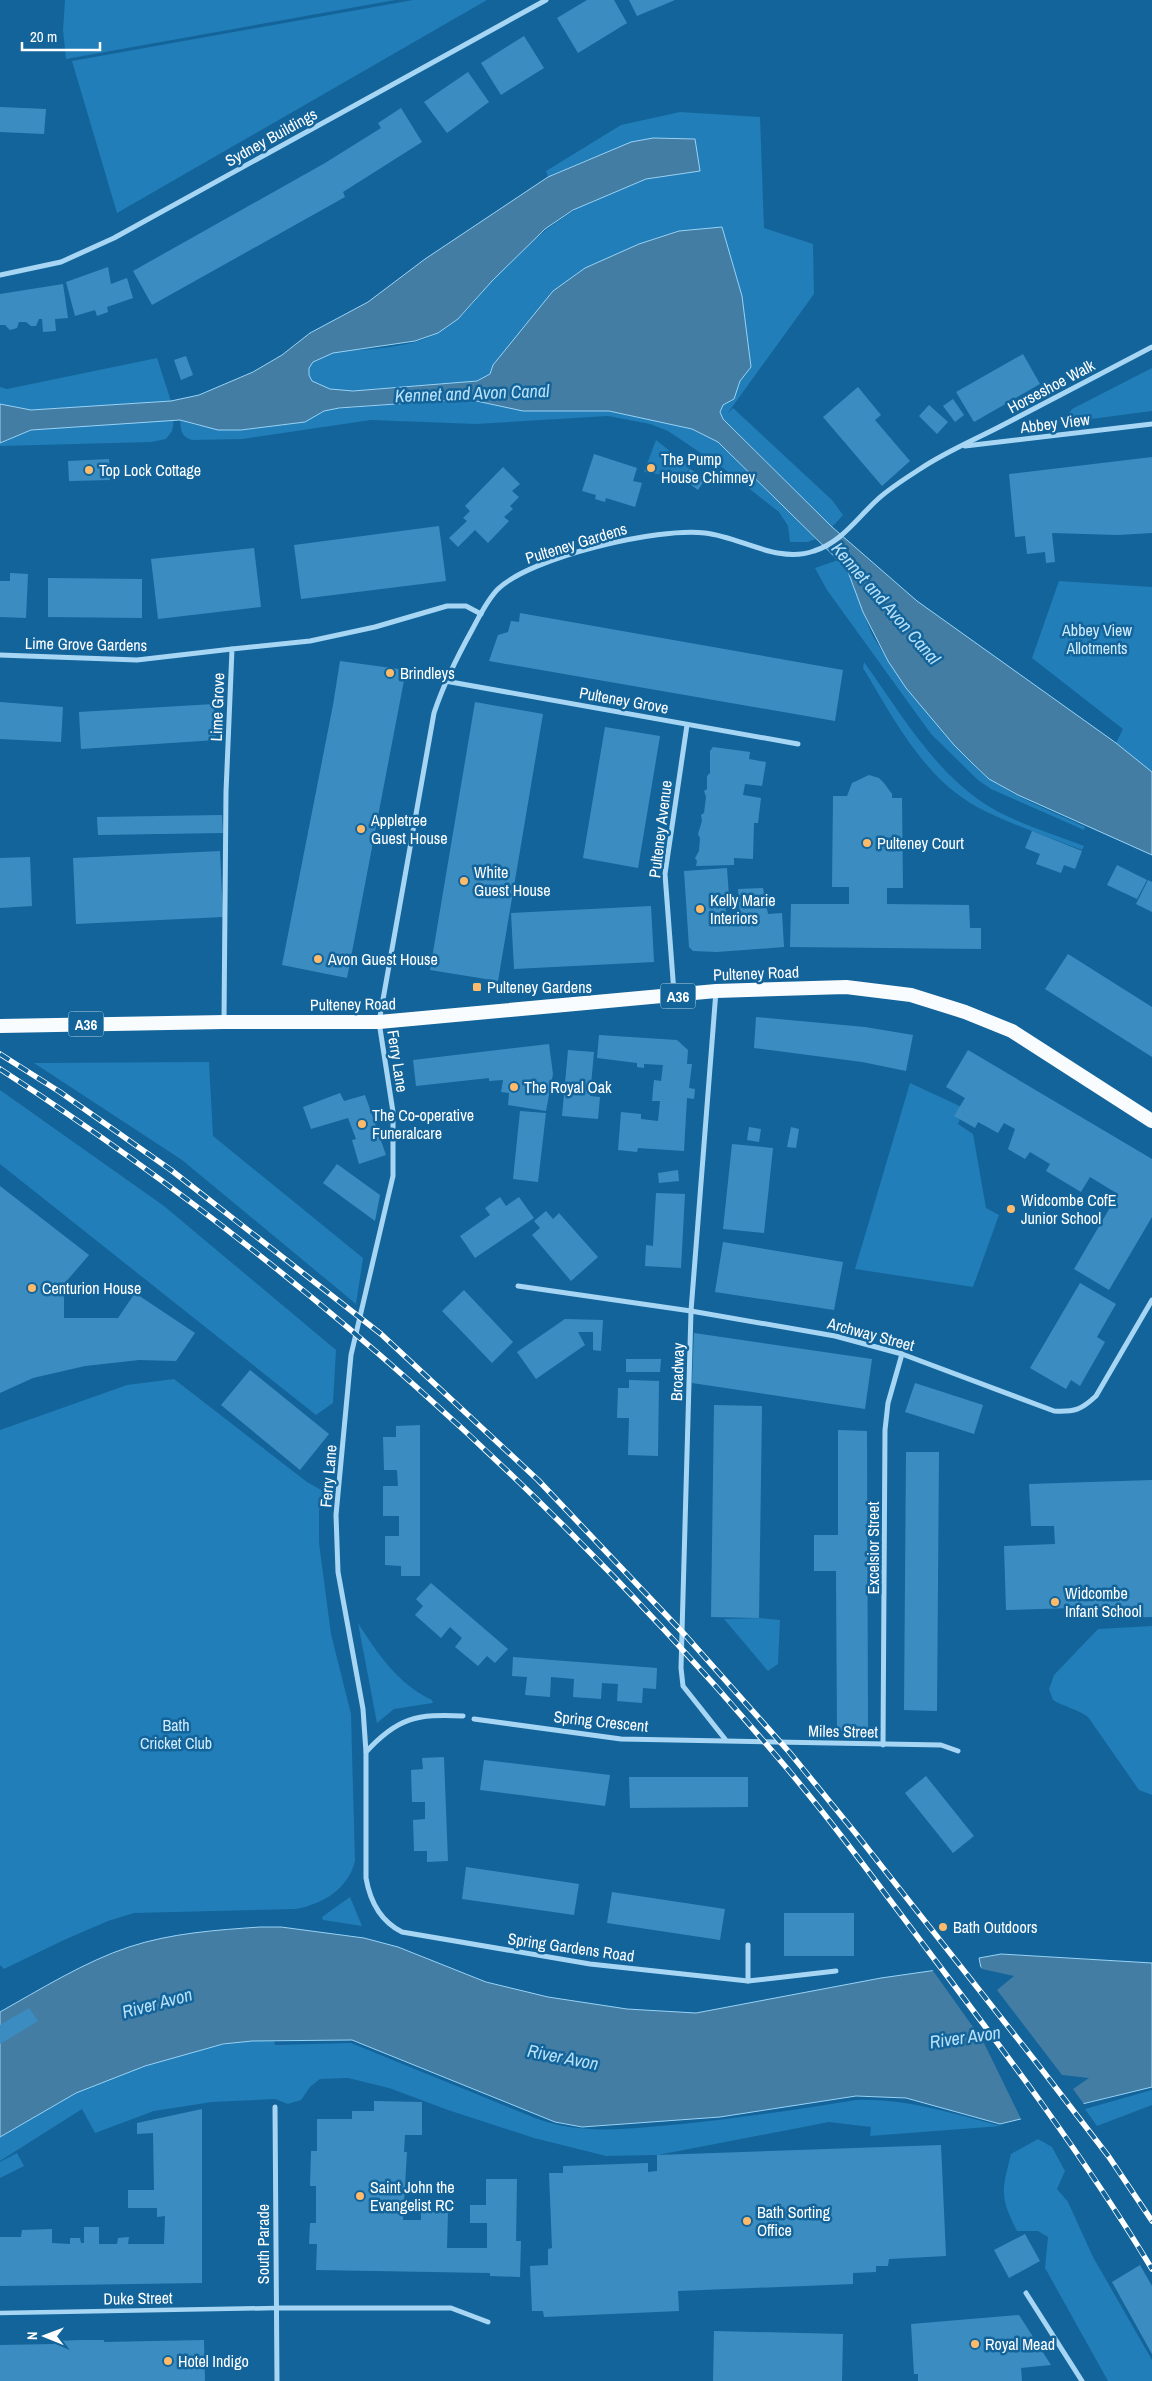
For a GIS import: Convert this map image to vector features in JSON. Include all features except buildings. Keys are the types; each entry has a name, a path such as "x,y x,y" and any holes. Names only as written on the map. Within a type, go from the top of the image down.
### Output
{"highway":[{"name":"Pulteney Road","path":"0,1026 224,1022 379,1022 716,991 846,987 911,995 965,1012 1012,1031 1152,1121"}],"street":[{"name":"Sydney Buildings","path":"0,275 61,262 114,238 546,0"},
{"name":"Horseshoe Walk","path":"962,446 1152,347"},
{"name":"Abbey View","path":"962,446 1152,424"},
{"name":"Pulteney Gardens","path":"379,1022 434,713 445,681 480,614 497,590 515,576 539,565 650,535 703,533 723,536 779,554 795,556 813,552 833,543 879,498 922,468 962,446"},
{"name":"Lime Grove","path":"224,1022 226,792 232,649 310,641 375,627 447,606 466,606 480,614"},
{"name":"Lime Grove Gardens","path":"0,655 138,660 232,649"},
{"name":"Pulteney Grove","path":"445,681 798,744"},
{"name":"Pulteney Avenue","path":"675,996 665,874 687,725"},
{"name":"Broadway","path":"716,991 691,1310 681,1668 683,1686 726,1740"},
{"name":"Ferry Lane","path":"379,1022 393,1112 393,1176 351,1355 336,1515 338,1572 363,1709 366,1752 366,1878 369,1896 392,1927"},
{"name":"Archway Street","path":"518,1286 691,1310 835,1336 902,1354 1054,1411 1084,1408 1096,1396 1152,1300"},
{"name":"Excelsior Street","path":"883,1745 885,1430 888,1403 902,1354"},
{"path":"366,1752 384,1732 405,1721 429,1714 464,1716"},
{"name":"Spring Crescent","path":"474,1718 621,1739 726,1740"},
{"name":"Miles Street","path":"726,1740 940,1745 958,1751"},
{"name":"Spring Gardens Road","path":"392,1927 402,1932 434,1939 590,1964 748,1981 836,1970"},
{"path":"748,1945 748,1981"},
{"name":"South Parade","path":"275,2107 277,2381"},
{"path":"1026,2293 1082,2381"},
{"path":"276,2308 450,2308 488,2322"},
{"name":"Duke Street","path":"0,2313 276,2308"}],"green space":[{"path":"65,0 395,0 66,59 63,30"},
{"path":"413,0 487,0 117,213 72,61"},
{"path":"680,112 760,117 764,228 813,244 814,294 727,414 733,408 832,500 843,515 832,527 723,419 720,412 723,405 734,399 740,381 751,367 742,296 722,227 679,231 639,244 585,268 553,291 493,365 490,374 477,381 351,391 317,385 310,378 310,366 325,355 341,351 400,345 438,333 461,316 529,244 570,213 616,189 666,175 589,159 548,177 546,171 621,125"},
{"path":"157,358 171,401 31,410 0,404 0,387 7,389"},
{"path":"1152,368 1152,411 1076,421 1069,419 1068,415 1072,409"},
{"path":"467,399 523,411 609,411 692,429 718,442 816,539 808,542 790,542 788,526 779,512 723,468 668,431 650,424 608,416 476,424 371,420 243,439 192,440 188,439 181,430 180,420 196,425 241,430 305,422 324,411 334,409"},
{"path":"174,420 172,431 166,439 151,442 0,446 0,443 31,430"},
{"path":"656,440 690,467 683,478 644,472"},
{"path":"838,560 855,586 874,638 881,650 914,695 963,754 976,768 1001,786 1024,799 1085,827 1084,830 991,789 978,780 931,734 827,590 815,568"},
{"name":"Abbey View Allotments","path":"1059,581 1152,587 1152,772 1116,743 1123,729 1032,658"},
{"path":"864,662 918,739 966,790 985,804 1008,817 1084,846 1082,850 1017,825 979,808 959,796 926,764 912,746 863,668"},
{"path":"209,1062 213,1136 363,1258 356,1304 182,1160 34,1063"},
{"path":"910,1083 964,1108 958,1124 973,1134 986,1208 999,1215 973,1287 855,1269"},
{"path":"0,1090 164,1206 336,1350 333,1403 316,1415 0,1164"},
{"name":"Bath Cricket Club","path":"174,1379 307,1482 323,1491 319,1511 319,1543 331,1634 351,1714 355,1861 347,1880 333,1894 306,1907 296,1909 134,1913 108,1921 4,1969 0,1965 0,1430 127,1385"},
{"path":"759,1618 780,1620 778,1664 768,1671 724,1619"},
{"path":"358,1623 373,1646 399,1677 420,1694 432,1700 433,1703 394,1709 377,1723"},
{"path":"1152,1626 1152,1795 1139,1790 1088,1717 1053,1700 1049,1689 1054,1675 1098,1629"},
{"path":"350,1897 362,1926 323,1920 322,1917"},
{"path":"252,2041 274,2041 275,2045 351,2043 535,2118 569,2127 586,2129 619,2129 694,2123 856,2100 911,2104 1001,2126 870,2136 871,2127 829,2122 658,2155 606,2156 534,2138 448,2110 389,2088 348,2078 320,2079 310,2087 301,2100 288,2104 275,2099 212,2102 154,2111 95,2133 82,2109 0,2161 0,2137 76,2093 118,2075 184,2053"},
{"path":"1152,2090 1152,2105 1097,2126 1085,2109"},
{"path":"1038,2139 1052,2147 1065,2171 1057,2189 1068,2202 1093,2257 1152,2360 1152,2381 1108,2381 1045,2268 1048,2237 1038,2231 1017,2231 1011,2219 1005,2201 1004,2185 1011,2154"},
{"path":"17,2153 24,2166 0,2178 0,2162"}],"water":[{"name":"Kennet and Avon Canal","path":"653,138 695,139 700,171 646,179 573,210 545,229 492,281 458,319 438,333 415,341 333,353 313,362 309,368 309,375 312,381 330,389 353,391 477,381 490,374 493,365 553,291 585,268 639,244 679,231 722,227 742,296 751,367 740,381 734,399 723,405 720,412 723,419 832,527 917,601 1116,743 1152,772 1152,855 1018,795 989,779 954,745 906,688 888,661 863,612 847,569 718,442 692,429 609,411 523,411 467,399 339,408 324,411 305,422 241,430 218,430 180,420 31,430 0,443 0,404 31,410 171,401 199,395 253,372 282,355 310,333 368,302 425,259 548,177 631,142"},
{"name":"River Avon","path":"260,1927 281,1927 364,1938 398,1947 486,1982 548,1997 627,2009 696,2013 881,1978 937,1970 981,1968 979,1958 1001,1954 1152,1963 1152,2087 1000,2124 906,2098 856,2096 720,2117 582,2127 555,2122 352,2040 252,2041 223,2044 145,2066 76,2093 0,2137 0,2012 80,1968 129,1947 178,1935"}],"pier":[{"path":"978,1964 982,1969 1014,1976 997,1990 1062,2075 1089,2078 1073,2089 1086,2107 1022,2121 983,2041 931,1968 978,1966"}],"railway":[{"path":"0,1054 60,1092 171,1170 381,1334 538,1480 686,1636 790,1753 1036,2062 1109,2157 1152,2221"},
{"path":"0,1069 108,1142 213,1219 315,1301 415,1386 511,1474 603,1566 693,1661 799,1782 837,1830 1073,2147 1152,2269"}],"place":[{"name":"The Pump House Chimney","path":"651,468"},
{"name":"Top Lock Cottage","path":"89,470"},
{"name":"Brindleys","path":"390,673"},
{"name":"Appletree Guest House","path":"361,829"},
{"name":"Pulteney Court","path":"867,843"},
{"name":"White Guest House","path":"464,881"},
{"name":"Kelly Marie Interiors","path":"700,909"},
{"name":"Avon Guest House","path":"318,959"},
{"name":"Pulteney Gardens","path":"477,987"},
{"name":"The Royal Oak","path":"514,1087"},
{"name":"The Co-operative Funeralcare","path":"362,1124"},
{"name":"Widcombe CofE Junior School","path":"1011,1209"},
{"name":"Centurion House","path":"32,1288"},
{"name":"Widcombe Infant School","path":"1055,1602"},
{"name":"Bath Outdoors","path":"943,1927"},
{"name":"Saint John the Evangelist RC","path":"360,2196"},
{"name":"Bath Sorting Office","path":"747,2221"},
{"name":"Royal Mead","path":"975,2344"},
{"name":"Hotel Indigo","path":"168,2361"}]}
